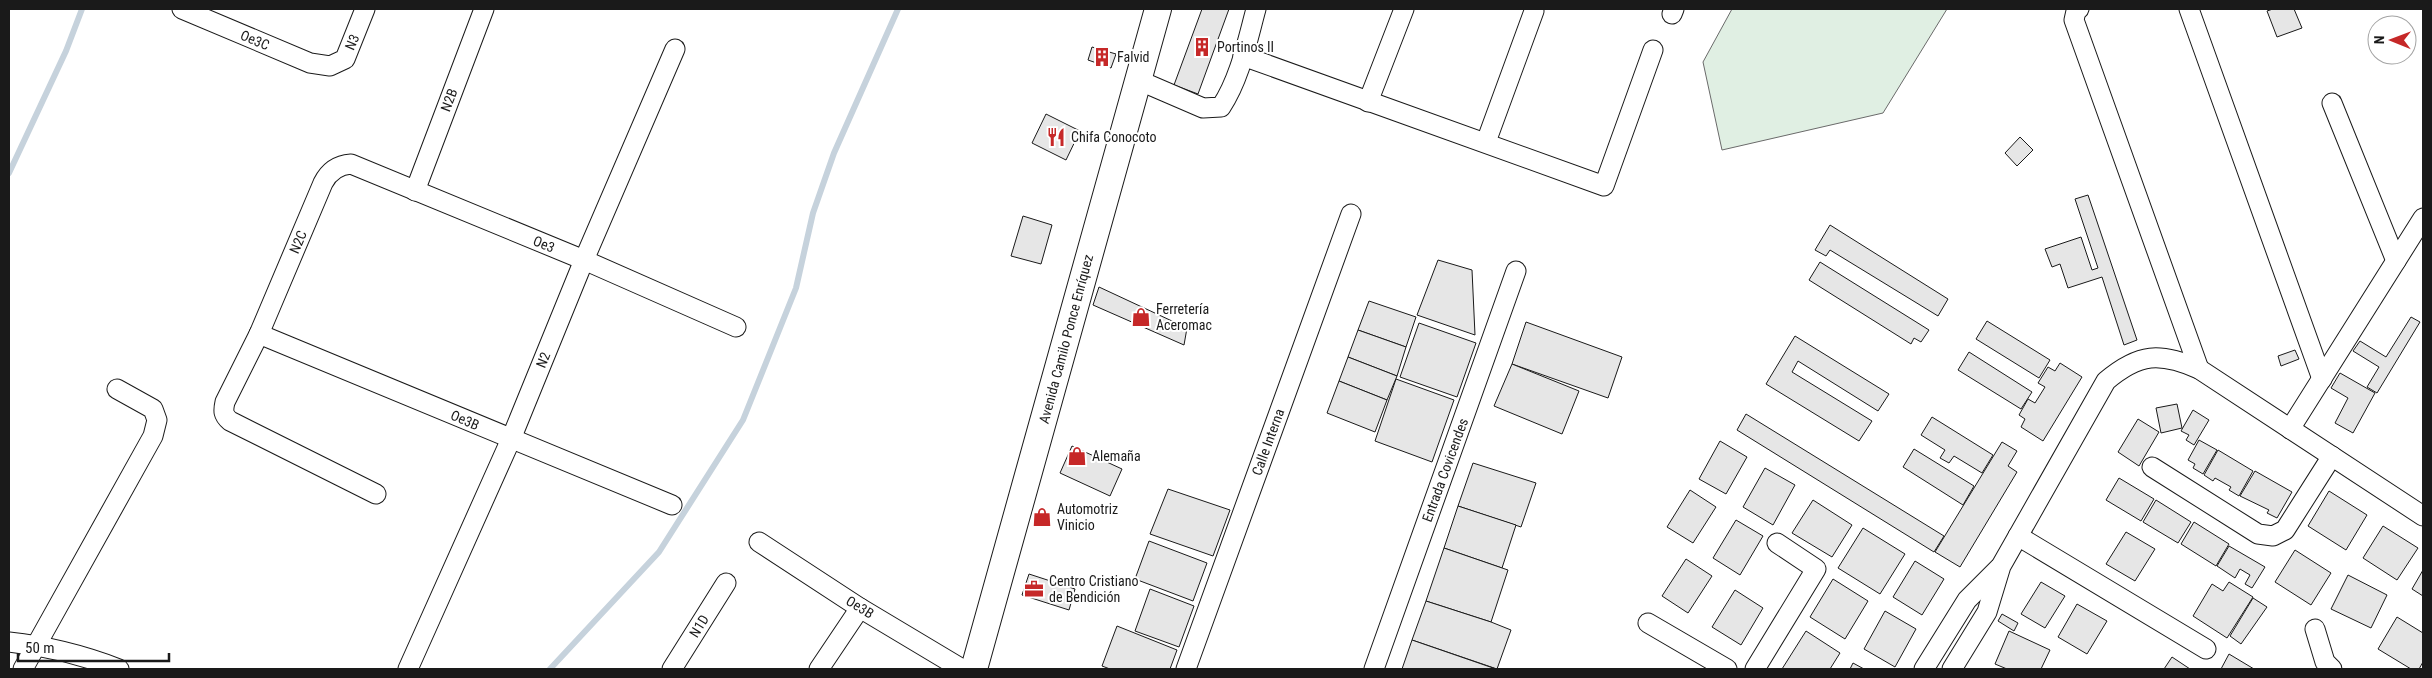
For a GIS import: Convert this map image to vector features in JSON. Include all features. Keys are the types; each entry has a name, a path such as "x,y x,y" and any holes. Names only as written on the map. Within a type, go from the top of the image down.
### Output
{"main road":[{"name":"Avenida Camilo Ponce Enríquez","path":"974,669 1158,9"}],"street":[{"name":"Oe3C","path":"182,9 310,63 330,66"},
{"name":"N3","path":"330,66 344,59 365,9"},
{"name":"N2B","path":"415,192 484,9"},
{"path":"1138,80 1203,108 1221,107 1229,95 1243,56 1256,9"},
{"path":"1368,102 1404,9"},
{"path":"2079,9 2074,20 2199,368"},
{"path":"2189,9 2322,379"},
{"path":"1486,142 1534,11"},
{"name":"N2","path":"408,669 511,440 584,260 675,49"},
{"path":"1243,56 1604,186 1653,50"},
{"path":"2332,103 2396,261"},
{"name":"Oe3","path":"351,164 415,192 584,260 736,327"},
{"name":"N2C","path":"351,164 333,170 323,183 259,334 225,402 224,416 230,421 376,494"},
{"name":"Calle Interna","path":"1186,669 1351,214"},
{"path":"2290,429 2423,218"},
{"name":"Entrada Covicendes","path":"1374,669 1516,271"},
{"name":"Oe3B","path":"259,334 511,440 672,505"},
{"path":"1952,669 1987,612 2002,566 2018,536 2106,381 2124,366 2161,356 2199,368 2423,516"},
{"path":"22,669 153,436 158,420 153,409 117,390"},
{"path":"2152,467 2258,534 2273,536 2285,530 2332,456"},
{"path":"2018,536 2206,649"},
{"name":"Oe3B","path":"759,542 860,608 962,669"},
{"path":"1755,669 1816,569 1776,543"},
{"path":"1924,669 1967,600 2002,566"},
{"name":"N1D","path":"672,669 726,583"},
{"path":"818,669 860,608"},
{"path":"1648,623 1727,669"},
{"path":"2315,629 2325,662 2332,669"},
{"path":"9,642 37,645 84,656 119,669"}],"green space":[{"path":"1732,9 1947,9 1883,113 1722,150 1703,62"}],"building":[{"name":"Portinos II","path":"1202,9 1229,9 1198,94 1174,85"},
{"path":"2273,9 2294,9 2302,28 2277,37 2267,11"},
{"name":"Falvid","path":"1092,47 1116,54 1111,68 1088,60"},
{"name":"Chifa Conocoto","path":"1046,114 1080,131 1066,160 1032,143"},
{"path":"2020,137 2033,150 2017,166 2005,153"},
{"path":"2088,195 2137,340 2124,345 2102,277 2068,288 2060,264 2052,267 2045,249 2081,237 2092,270 2098,268 2075,199"},
{"path":"1023,216 1052,225 1041,264 1011,256"},
{"path":"1830,225 1948,299 1938,316 1830,250 1826,256 1815,250"},
{"path":"1438,260 1472,270 1475,335 1417,315"},
{"path":"1820,262 1929,330 1921,342 1914,338 1911,344 1809,280"},
{"name":"Ferretería Aceromac","path":"1099,287 1187,328 1184,345 1093,305"},
{"path":"1369,301 1416,317 1406,347 1358,330"},
{"path":"2411,317 2420,322 2377,393 2367,387 2379,367 2353,351 2360,341 2386,357"},
{"path":"1987,321 2050,360 2039,378 1976,339"},
{"path":"1526,322 1622,357 1608,398 1512,364"},
{"path":"1419,323 1476,343 1457,397 1400,377"},
{"path":"1358,330 1406,347 1397,376 1348,357"},
{"path":"1795,336 1889,394 1878,411 1798,361 1792,372 1872,421 1859,441 1766,384"},
{"path":"2295,350 2299,359 2281,366 2278,356"},
{"path":"1969,352 2032,392 2021,409 1958,370"},
{"path":"1348,357 1397,376 1387,400 1339,381"},
{"path":"2060,363 2082,377 2043,441 2021,427 2025,419 2019,415 2028,399 2035,403 2045,387 2038,383 2048,367 2055,371"},
{"path":"1512,364 1579,391 1562,434 1494,406"},
{"path":"2340,373 2375,393 2353,433 2335,423 2348,398 2331,388"},
{"path":"1396,379 1454,400 1432,462 1375,441"},
{"path":"1339,381 1387,400 1375,432 1327,413"},
{"path":"2177,404 2182,428 2161,433 2156,408"},
{"path":"2193,410 2209,420 2194,445 2186,440 2189,435 2181,431"},
{"path":"1746,414 1944,536 1934,552 1737,430"},
{"path":"1932,417 1993,455 1982,473 1954,456 1949,463 1940,458 1945,450 1921,435"},
{"path":"2138,419 2159,432 2139,466 2118,452"},
{"path":"2199,440 2217,450 2203,474 2193,468 2195,464 2188,460"},
{"path":"1720,441 1747,457 1726,494 1699,479"},
{"path":"2002,442 2017,451 2008,466 2017,472 1960,567 1935,552"},
{"path":"1072,446 1122,469 1110,496 1060,473"},
{"path":"1914,449 1974,486 1963,505 1903,467"},
{"path":"2218,450 2253,471 2239,496 2229,490 2231,487 2215,478 2213,481 2204,475"},
{"path":"1473,463 1536,483 1521,527 1458,506"},
{"path":"1765,468 1795,485 1773,525 1743,507"},
{"path":"2255,471 2292,492 2277,518 2267,513 2269,510 2240,496"},
{"path":"2119,478 2154,499 2141,521 2106,500"},
{"path":"1168,489 1230,510 1213,556 1150,534"},
{"path":"1690,490 1716,507 1693,543 1667,527"},
{"path":"2329,491 2367,515 2346,550 2308,526"},
{"path":"1813,500 1852,525 1832,557 1792,533"},
{"path":"2156,500 2191,522 2178,543 2143,522"},
{"path":"1458,506 1516,525 1502,568 1444,548"},
{"path":"1736,520 1763,536 1740,575 1713,558"},
{"path":"2194,522 2229,544 2216,566 2181,544"},
{"path":"2383,526 2418,548 2397,580 2363,558"},
{"path":"1863,528 1905,554 1880,594 1838,568"},
{"path":"2126,532 2155,549 2135,581 2106,564"},
{"path":"1149,541 1207,563 1193,601 1135,579"},
{"path":"2229,546 2265,567 2252,588 2245,584 2250,575 2240,569 2235,578 2217,566"},
{"path":"1444,548 1508,570 1491,622 1426,601"},
{"path":"2295,550 2331,573 2311,605 2275,582"},
{"path":"1686,559 1712,576 1688,613 1662,596"},
{"path":"1915,561 1944,579 1922,615 1893,597"},
{"path":"2423,570 2423,596 2412,589"},
{"path":"1029,574 1075,589 1069,610 1022,595"},
{"path":"2348,575 2387,595 2371,628 2331,609"},
{"path":"1833,579 1868,601 1845,639 1810,617"},
{"path":"2041,582 2065,596 2045,628 2021,614"},
{"path":"2229,582 2253,597 2227,638 2193,616 2212,584 2223,591"},
{"path":"1150,589 1194,606 1179,647 1135,631"},
{"path":"1735,590 1763,608 1741,645 1712,627"},
{"path":"2253,598 2267,607 2241,644 2230,636"},
{"path":"1426,601 1511,630 1497,669 1412,640"},
{"path":"2077,604 2107,621 2087,654 2058,637"},
{"path":"1885,611 1916,629 1895,667 1864,649"},
{"path":"2002,614 2018,623 2014,631 1998,621"},
{"path":"2397,617 2423,633 2423,662 2419,669 2411,669 2378,649"},
{"path":"1117,626 1177,650 1170,669 1110,669 1102,666"},
{"path":"1806,631 1840,653 1830,669 1782,669"},
{"path":"2009,631 2050,650 2041,669 2007,669 1995,664"},
{"path":"1412,640 1496,669 1402,669"},
{"path":"2229,654 2254,669 2221,669"},
{"path":"2172,657 2190,669 2164,669"},
{"path":"1853,663 1864,669 1850,669"}],"waterway":[{"path":"9,173 66,51 82,9"},
{"path":"550,669 659,552 743,420 796,288 813,213 834,153 898,9"}],"place":[{"name":"Portinos II","path":"1202,47"},
{"name":"Falvid","path":"1102,57"},
{"name":"Chifa Conocoto","path":"1056,137"},
{"name":"Ferretería Aceromac","path":"1141,317"},
{"name":"Alemaña","path":"1077,456"},
{"name":"Automotriz Vinicio","path":"1042,517"},
{"name":"Centro Cristiano de Bendición","path":"1034,589"}]}
